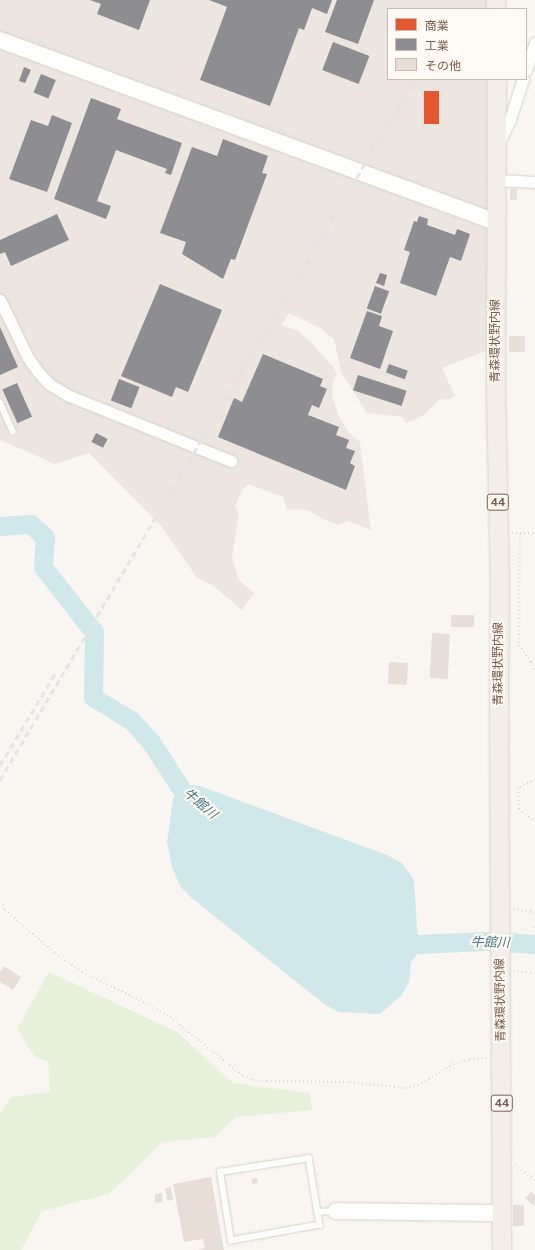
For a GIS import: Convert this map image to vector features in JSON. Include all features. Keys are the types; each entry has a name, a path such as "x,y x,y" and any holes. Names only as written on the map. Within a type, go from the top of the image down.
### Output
{"main road":[{"name":"青森環状野内線","path":"497,80 496,393 499,531 502,1250"}],"street":[{"path":"0,40 496,222"},
{"path":"527,67 535,42"},
{"path":"496,145 505,131 523,80"},
{"path":"496,180 535,182"},
{"path":"0,300 28,358 49,384 67,395 231,461"},
{"path":"336,1211 502,1213"}],"lane":[{"path":"0,402 13,431"},
{"path":"309,1158 318,1212 320,1225 231,1240 220,1172 309,1158"},
{"path":"318,1212 336,1211"}],"path":[{"path":"499,531 520,534 535,533"},
{"path":"520,534 519,645 535,669"},
{"path":"535,779 518,788 519,809 535,822"},
{"path":"0,900 5,910 54,953 82,972 150,1004 170,1017 234,1070 253,1080 343,1082 405,1088 418,1085 453,1064 470,1059 501,1058"},
{"path":"500,917 535,912"},
{"path":"500,963 535,973"},
{"path":"502,1155 535,1180"}],"shaded area":[{"path":"0,0 486,0 487,8 387,8 387,80 487,80 488,350 442,368 455,396 449,399 439,400 421,417 406,423 403,417 367,413 341,372 334,339 320,328 289,313 282,325 298,331 311,342 333,367 337,374 333,383 332,396 338,414 349,433 360,442 371,530 348,521 338,525 323,519 310,511 297,509 287,510 283,497 249,484 243,489 235,506 239,513 232,558 239,580 254,593 242,610 211,584 197,578 162,527 89,453 55,464 0,440"}],"green space":[{"path":"49,972 177,1032 233,1083 310,1093 312,1110 236,1117 215,1137 162,1142 109,1194 42,1211 21,1250 0,1250 0,1115 11,1097 50,1092 48,1061 35,1057 17,1029"}],"water":[{"path":"190,785 200,786 387,855 402,863 414,880 418,944 417,954 411,962 409,982 402,995 380,1014 338,1012 324,1004 193,899 180,886 172,867 167,842 173,799 182,790"}],"building: 商業":[{"path":"424,91 439,91 439,124 424,124"}],"building: 工業":[{"path":"90,0 150,0 139,30 97,14 101,4"},
{"path":"209,0 332,0 327,14 312,8 304,30 299,28 270,106 200,80 227,7"},
{"path":"337,0 374,0 358,44 325,32"},
{"path":"333,42 369,56 359,84 322,70"},
{"path":"24,67 31,70 25,83 19,81"},
{"path":"41,74 56,80 48,99 34,93"},
{"path":"91,98 121,109 117,119 182,143 171,175 165,173 167,169 116,150 97,201 111,206 106,219 54,199"},
{"path":"52,115 72,123 47,192 9,179 31,120 48,126"},
{"path":"223,139 268,156 262,173 267,174 235,260 231,259 223,279 182,254 186,242 160,233 192,147 217,156"},
{"path":"57,214 69,240 11,266 5,252 0,254 0,240"},
{"path":"419,216 428,219 427,225 455,235 457,229 470,234 461,261 450,257 436,296 400,283 410,252 404,250 414,221 417,222"},
{"path":"380,273 387,275 384,286 376,283"},
{"path":"160,284 222,310 188,392 176,387 172,397 121,376"},
{"path":"375,286 389,291 381,314 367,309"},
{"path":"367,311 382,316 379,326 393,331 380,369 350,358"},
{"path":"0,327 18,367 0,375"},
{"path":"263,354 323,379 320,386 327,389 319,408 312,405 308,415 339,427 336,435 349,440 346,448 355,451 350,463 355,466 346,490 218,437 234,398 242,402"},
{"path":"389,364 408,371 405,379 386,372"},
{"path":"358,375 407,391 402,406 353,390"},
{"path":"119,379 140,387 131,408 111,400"},
{"path":"17,383 32,417 17,423 2,390"},
{"path":"96,433 108,439 103,448 91,442"}],"building: その他":[{"path":"510,189 517,189 517,200 510,200"},
{"path":"509,336 525,336 525,352 509,352"},
{"path":"451,615 474,615 474,627 451,627"},
{"path":"432,633 450,634 448,679 430,678"},
{"path":"389,662 408,663 407,685 388,684"},
{"path":"4,966 21,977 13,990 0,982 0,972"},
{"path":"211,1177 224,1250 198,1250 205,1248 203,1239 184,1242 173,1184"},
{"path":"257,1178 258,1183 252,1184 252,1179"},
{"path":"171,1187 173,1200 167,1201 165,1188"},
{"path":"531,1192 535,1195 534,1206 525,1198"},
{"path":"162,1193 163,1202 155,1203 155,1194"},
{"path":"513,1205 524,1205 524,1226 513,1226"}],"waterway":[{"name":"牛館川","path":"0,526 31,524 45,537 43,567 94,632 93,697 132,721 151,742 185,795 201,807"},
{"name":"牛館川","path":"393,939 418,944 485,941 535,944"}],"railway":[{"path":"458,8 463,0"},
{"path":"0,780 414,80"},
{"path":"0,765 55,674"}]}
